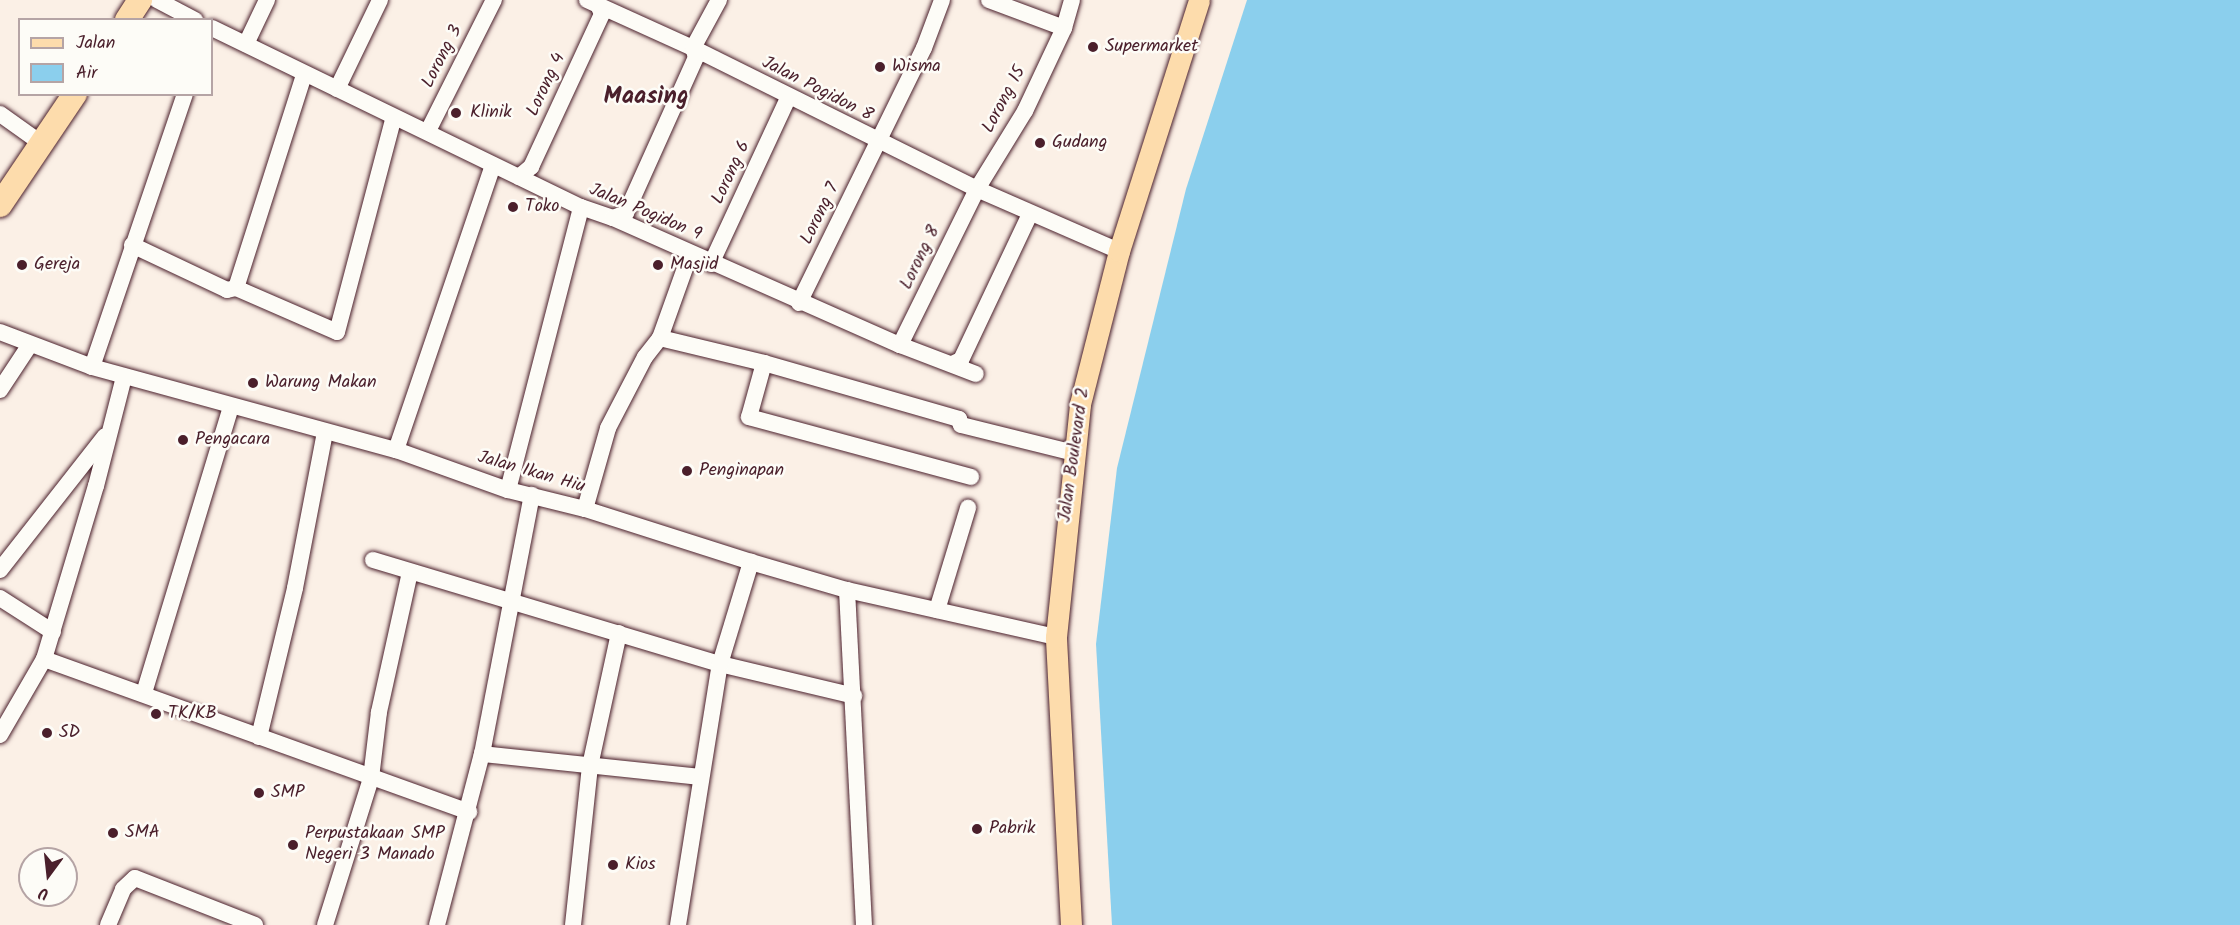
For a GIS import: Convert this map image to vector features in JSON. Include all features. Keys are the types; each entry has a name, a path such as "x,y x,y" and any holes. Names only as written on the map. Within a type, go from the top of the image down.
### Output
{"highway":[{"path":"128,18 140,0"},
{"path":"0,206 74,96"}],"main road":[{"name":"Jalan Boulevard 2","path":"1071,925 1056,637 1080,404 1119,251 1199,0"}],"street":[{"path":"157,0 191,18"},
{"path":"246,44 267,0"},
{"path":"337,89 380,0"},
{"name":"Lorong 3","path":"428,131 494,0"},
{"path":"613,218 626,213 696,57 693,48 719,0"},
{"name":"Lorong 7","path":"799,303 924,48 942,0"},
{"path":"989,0 1064,28"},
{"name":"Lorong 15","path":"977,189 1025,111 1064,28 1072,0"},
{"name":"Jalan Pogidon 8","path":"601,4 878,142 1030,214 1119,251"},
{"name":"Lorong 4","path":"519,177 531,167 602,14 601,4"},
{"name":"Jalan Pogidon 9","path":"213,28 304,75 428,131 581,207 613,218 799,303 976,374"},
{"path":"236,288 304,75"},
{"path":"92,367 184,96"},
{"name":"Lorong 6","path":"711,264 788,98"},
{"path":"0,114 42,144"},
{"path":"132,245 227,290 236,288 337,332 394,117"},
{"path":"396,450 493,165"},
{"name":"Lorong 8","path":"900,345 977,189"},
{"path":"508,490 581,207"},
{"path":"952,364 962,360 1030,214"},
{"path":"585,509 608,429 645,357 660,338 690,254"},
{"name":"Jalan Ikan Hiu","path":"0,332 29,346 92,367 396,450 508,490 585,509 847,590 1056,637"},
{"path":"660,338 764,363 959,419 961,425 1074,453"},
{"path":"0,390 29,346"},
{"path":"764,363 749,417 971,477"},
{"path":"0,735 44,659 96,486 124,376"},
{"path":"144,693 231,406"},
{"path":"259,737 295,588 325,432"},
{"path":"0,570 108,433"},
{"path":"437,925 469,812 482,754 532,495"},
{"path":"937,610 968,508"},
{"path":"373,560 512,599 720,664 854,696"},
{"path":"678,925 720,664 751,562"},
{"path":"325,925 371,777 379,712 410,572"},
{"path":"847,590 864,925"},
{"path":"0,598 53,632"},
{"path":"573,925 590,766 619,633"},
{"path":"44,659 144,693 469,812"},
{"path":"482,754 700,777"},
{"path":"108,925 123,889 135,878 218,918 255,925"}],"water":[{"path":"1247,0 2240,0 2240,925 1112,925 1096,644 1117,468 1186,189"}],"place":[{"name":"Supermarket","path":"1093,47"},
{"name":"Wisma","path":"880,67"},
{"name":"Klinik","path":"456,113"},
{"name":"Gudang","path":"1040,143"},
{"name":"Toko","path":"513,207"},
{"name":"Gereja","path":"22,265"},
{"name":"Masjid","path":"658,265"},
{"name":"Warung Makan","path":"253,383"},
{"name":"Pengacara","path":"183,440"},
{"name":"Penginapan","path":"687,471"},
{"name":"TK/KB","path":"156,714"},
{"name":"SD","path":"47,733"},
{"name":"SMP","path":"259,793"},
{"name":"Pabrik","path":"977,829"},
{"name":"SMA","path":"113,833"},
{"name":"Perpustakaan SMP Negeri 3 Manado","path":"293,845"},
{"name":"Kios","path":"613,865"}],"district":[{"name":"Maasing","path":"646,97"}]}
